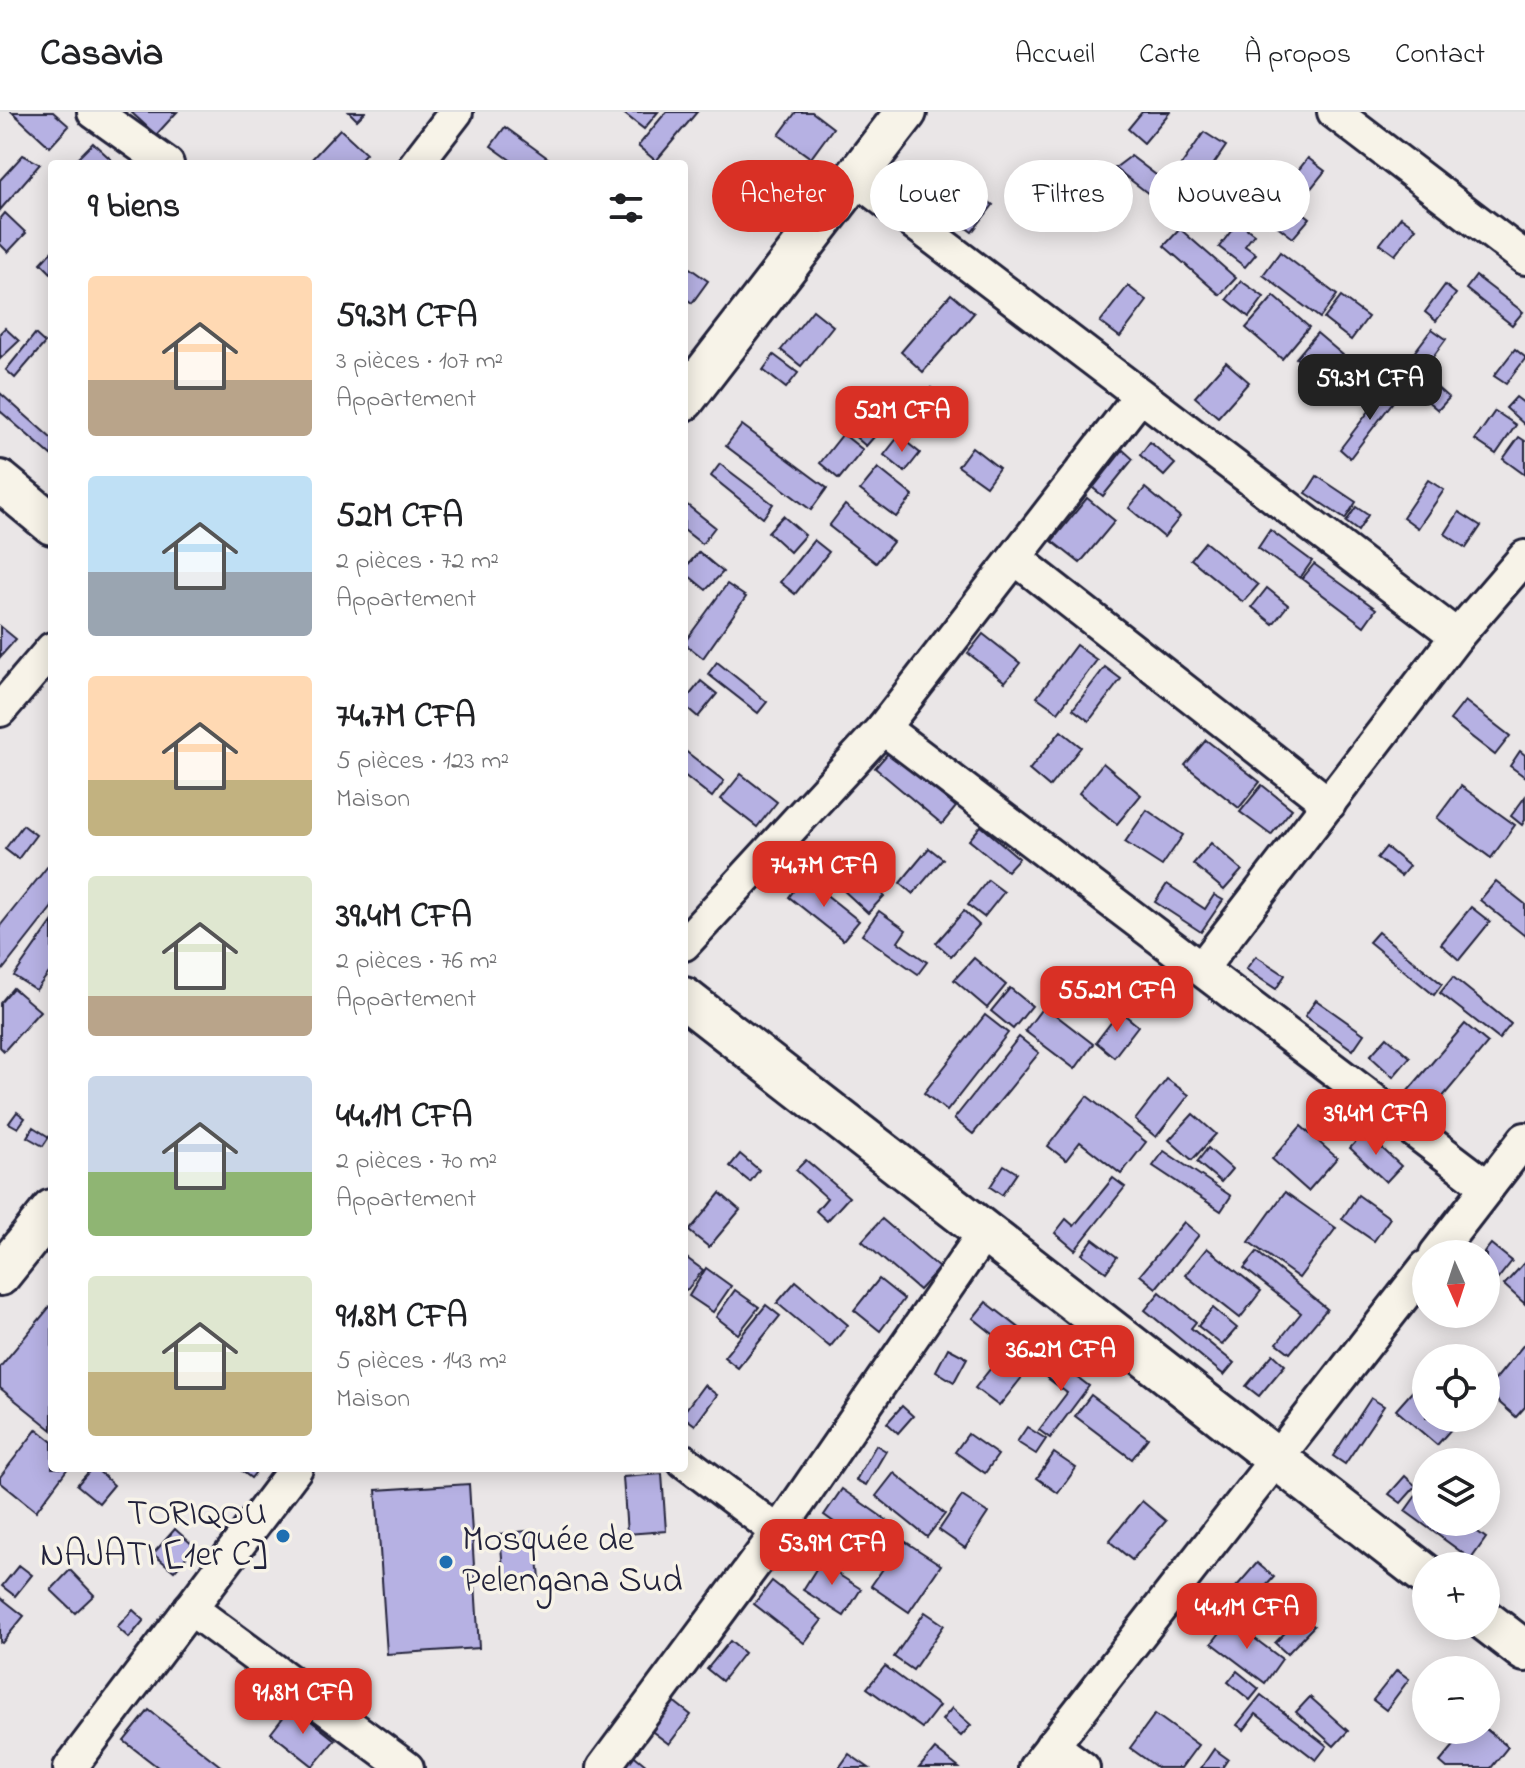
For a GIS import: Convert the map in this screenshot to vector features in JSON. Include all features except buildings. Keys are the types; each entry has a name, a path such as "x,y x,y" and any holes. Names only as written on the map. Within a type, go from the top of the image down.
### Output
{"street":[{"path":"94,112 161,160"},
{"path":"419,160 456,112"},
{"path":"688,395 906,112"},
{"path":"1334,112 1525,258"},
{"path":"855,178 1457,636"},
{"path":"688,940 883,728 1140,396"},
{"path":"0,481 48,521"},
{"path":"1201,969 1457,636 1525,557"},
{"path":"1015,558 1329,804"},
{"path":"0,710 48,654"},
{"path":"883,728 1488,1187"},
{"path":"688,1001 1412,1564"},
{"path":"1447,1240 1525,1139"},
{"path":"0,1275 48,1215"},
{"path":"603,1768 778,1532 984,1233"},
{"path":"1083,1768 1044,1757 1412,1285"},
{"path":"688,1464 778,1532"},
{"path":"70,1768 293,1472"},
{"path":"190,1608 407,1768"},
{"path":"1500,1632 1525,1651"}],"place":[{"name":"TORIQOU NAJATI [1er C]","path":"283,1536"},
{"name":"Mosquée de Pelengana Sud","path":"446,1562"}]}
